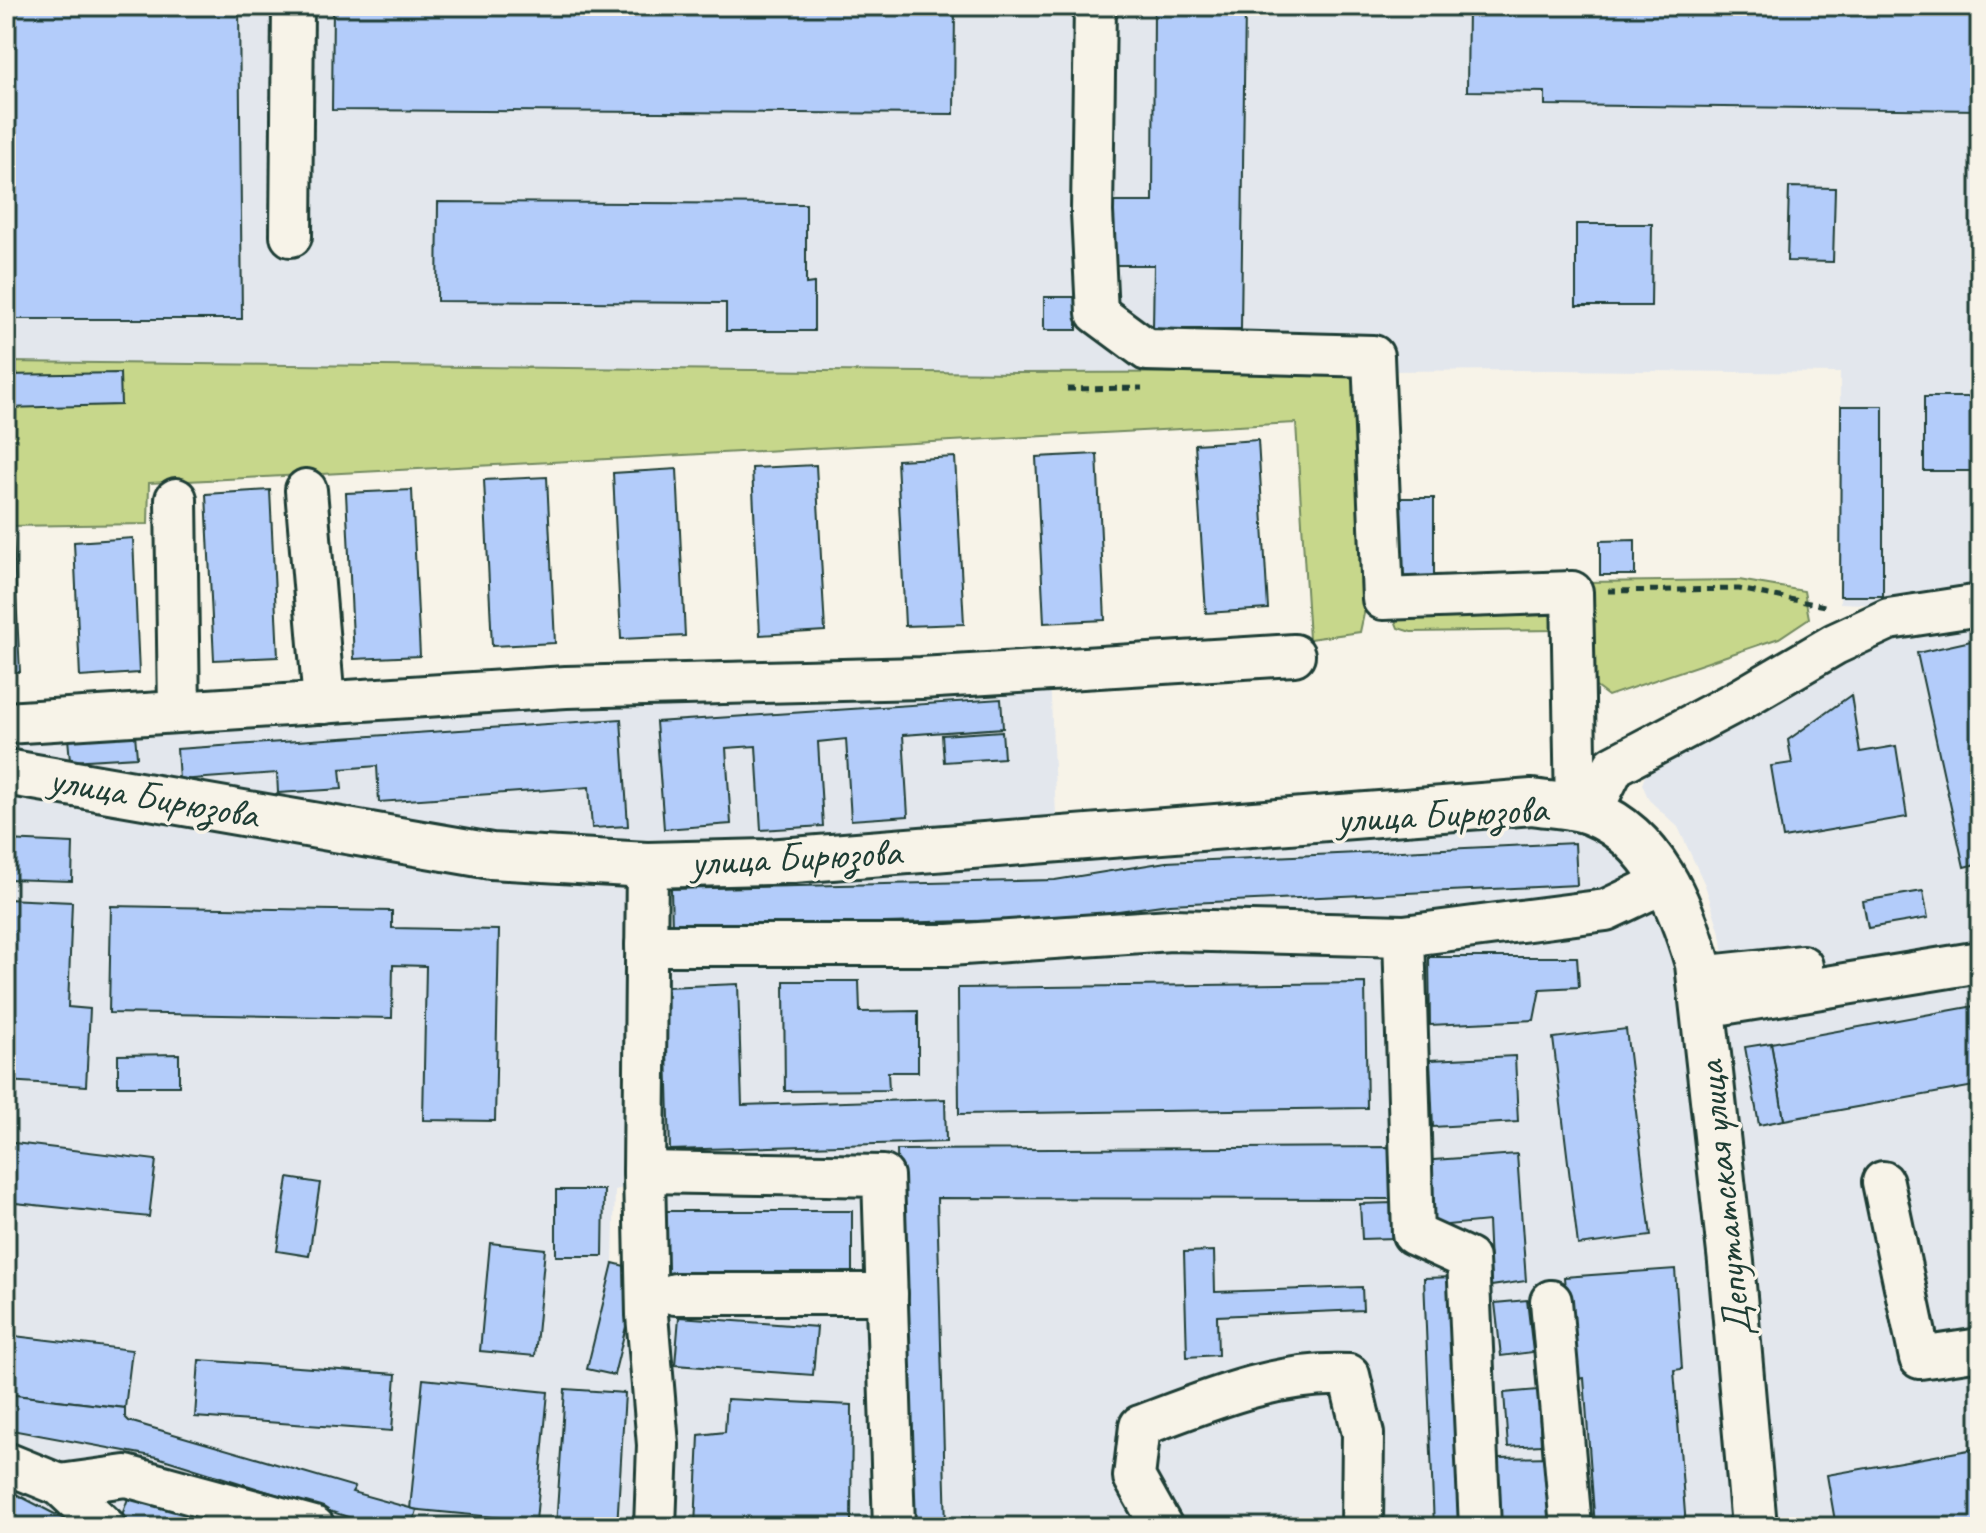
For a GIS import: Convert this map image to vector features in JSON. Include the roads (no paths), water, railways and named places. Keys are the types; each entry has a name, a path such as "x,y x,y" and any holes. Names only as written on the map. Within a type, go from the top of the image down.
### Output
{"main road":[{"name":"улица Бирюзова","path":"6,772 491,856 647,865 768,862 1532,802 1584,810 1633,836 1664,878"},
{"name":"Депутатская улица","path":"1664,878 1688,931 1702,992 1731,1262 1754,1527"}],"street":[{"path":"291,236 293,6"},
{"path":"1095,6 1092,212 1097,313 1147,350 1373,356 1383,599 1572,592 1584,810"},
{"path":"306,490 324,703"},
{"path":"176,499 179,711"},
{"name":"улица Бирюзова","path":"1584,810 1614,766 1741,699 1835,644 1889,619 1980,605"},
{"path":"6,723 566,687 921,678 1294,655"},
{"path":"647,865 644,1172 647,1315 658,1445 655,1527"},
{"path":"646,945 949,945 1171,930 1404,936 1606,910 1644,892 1664,878"},
{"path":"1404,936 1413,1234 1468,1259 1480,1527"},
{"path":"1702,992 1867,981 1980,962"},
{"path":"644,1172 883,1176 894,1527"},
{"path":"1883,1182 1920,1358 1980,1349"},
{"path":"675,1294 887,1294"},
{"path":"1551,1301 1571,1527"},
{"path":"1162,1527 1134,1477 1140,1426 1227,1393 1319,1374 1349,1375 1363,1434 1362,1527"},
{"path":"6,1463 60,1485 105,1527"},
{"path":"60,1485 126,1476 314,1527"}]}
